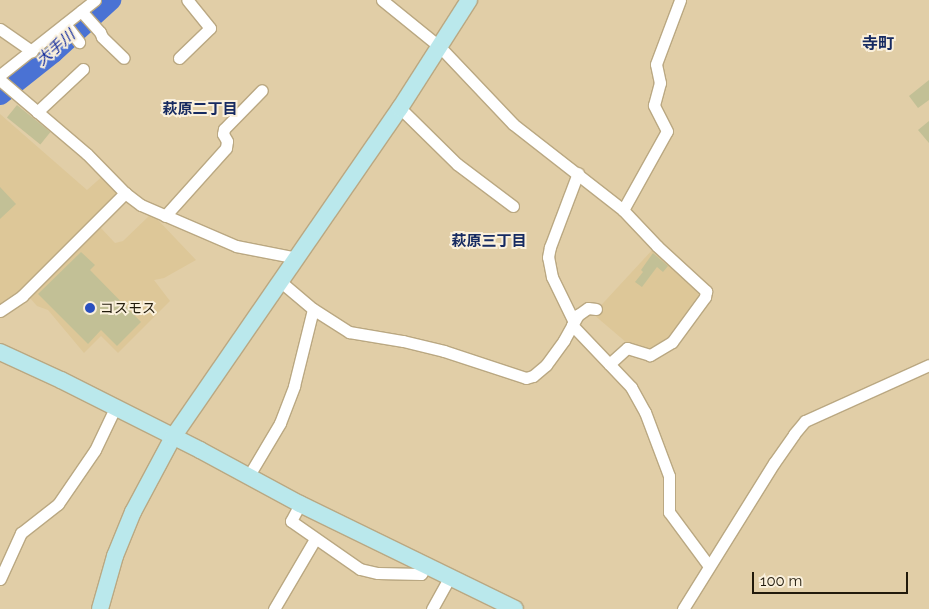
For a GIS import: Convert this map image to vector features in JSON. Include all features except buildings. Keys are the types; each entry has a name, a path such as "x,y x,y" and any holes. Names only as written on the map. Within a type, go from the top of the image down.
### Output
{"street":[{"path":"0,75 67,26 95,0"},
{"path":"179,58 210,28 187,0"},
{"path":"382,0 440,47 512,124 578,173 623,210 706,293 672,342 661,346 650,355 627,348 609,364"},
{"path":"100,609 110,571 130,519 149,479 173,437 400,108 468,0"},
{"path":"623,210 668,131 654,105 660,83 656,64 680,0"},
{"path":"83,13 102,37 124,58"},
{"path":"67,26 79,41"},
{"path":"0,30 32,51"},
{"path":"37,112 83,69"},
{"path":"0,80 87,154 126,193 141,205 236,246 298,258"},
{"path":"165,216 226,148 227,141 223,134 224,129 262,90"},
{"path":"400,108 457,164 513,206"},
{"path":"578,173 550,247 548,257 552,277 573,323 631,387 644,412 669,476 669,512 708,566"},
{"path":"0,311 22,296 126,193"},
{"path":"281,282 313,309 349,332 403,341 444,351 526,378 533,376 546,364 564,340 573,323 584,310 588,308 596,309"},
{"path":"248,476 280,423 294,386 313,309"},
{"path":"0,352 173,437 300,504 515,609"},
{"path":"683,609 708,566 774,463 805,421 929,365"},
{"path":"0,579 21,533 58,504 95,450 115,408"},
{"path":"300,504 291,521 351,564 367,571 421,574 427,565"},
{"path":"274,609 315,539"},
{"path":"432,609 450,576"}],"shaded area":[{"path":"0,114 87,190 105,174 118,191 117,197 25,287 0,304"},
{"path":"149,216 157,219 196,260 164,278 154,280 170,301 118,353 101,336 84,353 48,310 37,306 30,298 100,227 115,243 123,241"},
{"path":"654,248 702,293 670,339 646,352 627,343 593,314"}],"waterway":[{"name":"大手川","path":"0,95 53,53 111,0"}],"place":[{"name":"コスモス","path":"90,308"}],"district":[{"name":"寺町","path":"878,44"},
{"name":"萩原二丁目","path":"200,110"},
{"name":"萩原三丁目","path":"489,242"}]}
